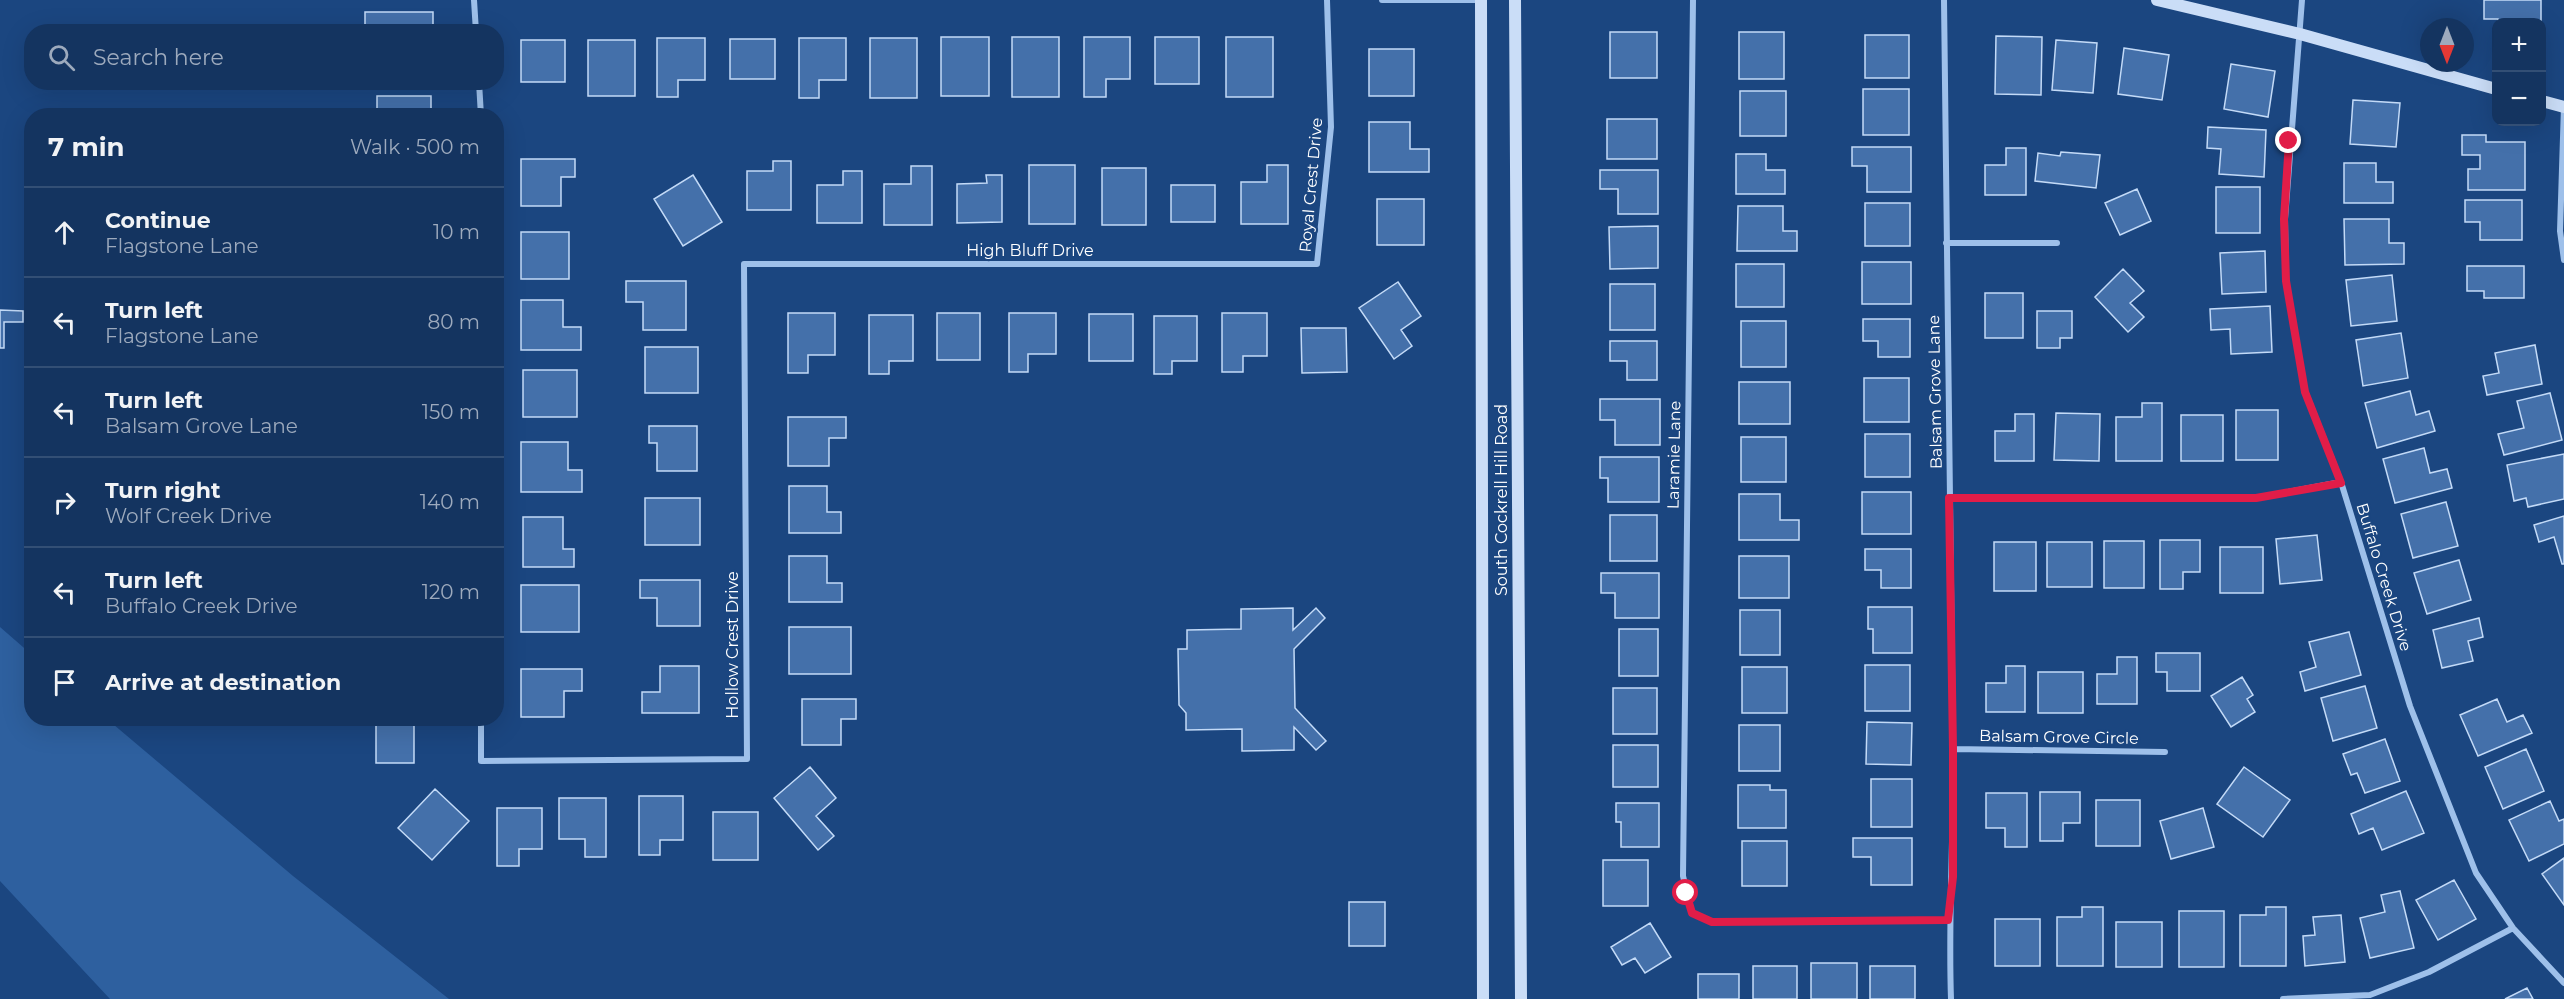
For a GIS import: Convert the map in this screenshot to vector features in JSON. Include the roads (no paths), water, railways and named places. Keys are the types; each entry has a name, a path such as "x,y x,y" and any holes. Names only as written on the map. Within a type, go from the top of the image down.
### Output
{"main road":[{"name":"South Cockrell Hill Road","path":"1482,0 1483,999"},
{"name":"South Cockrell Hill Road","path":"1515,0 1521,999"},
{"path":"2157,0 2300,34 2492,88"},
{"path":"2546,102 2564,107"}],"street":[{"path":"474,0 476,24"},
{"name":"Royal Crest Drive","path":"1317,264 1331,128 1327,0"},
{"path":"1382,0 1482,0"},
{"name":"Laramie Lane","path":"1693,0 1683,876 1692,913 1712,922 1948,920"},
{"name":"Balsam Grove Lane","path":"1944,0 1953,749 1953,877 1948,920 1951,999"},
{"name":"Buffalo Creek Drive","path":"2302,0 2284,219 2286,281 2305,392 2341,483 2410,706 2476,873 2514,928 2564,983"},
{"path":"479,90 481,108"},
{"path":"2564,102 2560,231 2564,260"},
{"path":"1946,243 2057,243"},
{"name":"High Bluff Drive","path":"744,264 1317,264"},
{"name":"Hollow Crest Drive","path":"481,726 481,761 747,759 744,264"},
{"path":"1949,498 2256,498 2341,483"},
{"name":"Balsam Grove Circle","path":"1953,749 2165,752"},
{"path":"2283,999 2370,995 2429,972 2514,928"}]}
